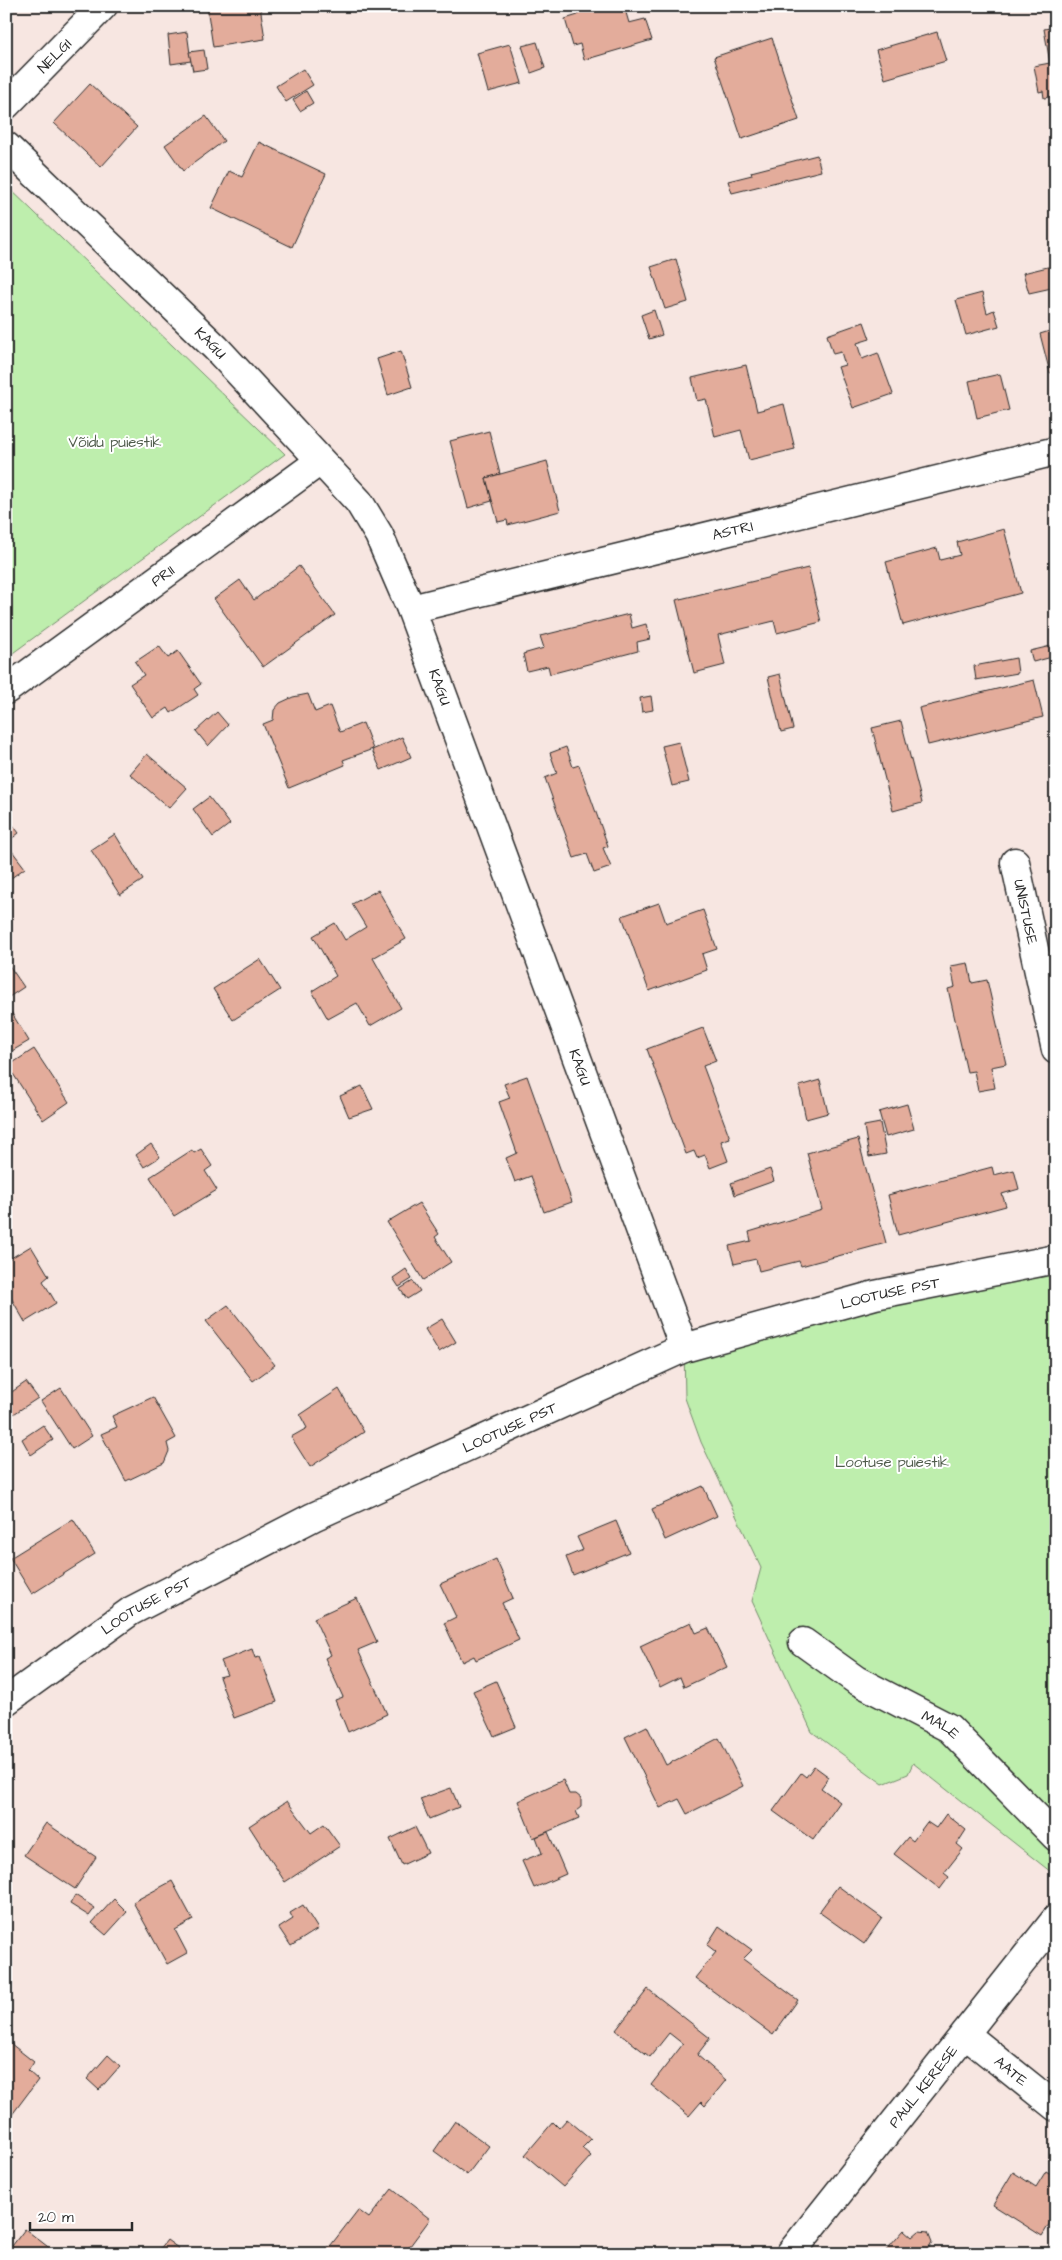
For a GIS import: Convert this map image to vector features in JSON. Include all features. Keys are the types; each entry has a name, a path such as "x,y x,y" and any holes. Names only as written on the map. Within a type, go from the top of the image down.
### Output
{"street":[{"name":"NELGI","path":"6,105 103,6"},
{"name":"KAGU","path":"6,146 216,348 359,502 379,535 411,609 684,1348"},
{"name":"ASTRI","path":"411,609 1056,451"},
{"name":"PRII","path":"6,690 320,461"},
{"name":"UNISTUSE","path":"1015,862 1056,1050"},
{"name":"LOOTUSE PST","path":"6,1702 131,1612 304,1521 684,1348 875,1295 1056,1259"},
{"name":"MALE","path":"803,1642 856,1680 949,1728 1056,1837"},
{"name":"PAUL KERESE","path":"790,2254 1056,1919"},
{"name":"AATE","path":"965,2034 1056,2107"}],"green space":[{"name":"Võidu puiestik","path":"6,185 285,454 6,658"},
{"name":"Lootuse puiestik","path":"1056,1259 1056,1876 913,1763 908,1774 883,1784 812,1732 752,1601 761,1568 701,1442 685,1398 684,1348"}],"building":[{"path":"260,6 265,39 213,47 207,7"},
{"path":"587,6 624,6 629,23 645,19 652,40 584,60 580,44 573,46 565,19 578,15 577,9"},
{"path":"1056,27 1056,96 1044,98 1043,91 1039,92 1034,66 1050,63 1044,29"},
{"path":"187,32 191,61 171,64 168,35"},
{"path":"937,32 946,61 885,79 876,50"},
{"path":"772,38 799,120 742,139 714,57"},
{"path":"537,42 545,68 531,73 522,46"},
{"path":"510,44 522,83 488,92 477,53"},
{"path":"204,50 207,69 193,71 189,52"},
{"path":"303,69 313,85 286,102 276,86"},
{"path":"90,84 137,127 101,167 54,123"},
{"path":"306,91 313,103 300,111 293,100"},
{"path":"206,116 224,141 183,171 165,145"},
{"path":"259,142 326,174 292,247 211,208 229,171 242,177"},
{"path":"817,155 821,171 732,193 728,181 752,175 751,172"},
{"path":"676,259 688,302 665,309 651,267"},
{"path":"1056,265 1056,287 1029,293 1023,273"},
{"path":"982,293 987,313 994,310 999,326 966,335 956,300"},
{"path":"654,310 662,335 649,339 641,315"},
{"path":"864,322 870,339 857,343 862,359 878,353 893,394 853,408 838,367 845,365 841,352 833,354 827,335"},
{"path":"1056,329 1056,371 1050,373 1040,334"},
{"path":"401,351 412,387 388,395 377,359"},
{"path":"746,365 757,411 784,404 795,449 749,460 741,430 715,437 706,399 697,401 692,378"},
{"path":"1000,374 1009,410 977,418 969,381"},
{"path":"489,431 500,474 486,478 492,501 468,508 450,441"},
{"path":"547,461 560,511 508,525 507,520 498,522 486,478"},
{"path":"1004,529 1021,593 903,625 886,562 937,548 940,560 960,555 957,542"},
{"path":"299,566 335,615 263,667 214,599 240,580 254,600"},
{"path":"808,568 821,622 777,633 774,621 718,635 725,665 694,673 676,600"},
{"path":"629,614 632,628 646,624 650,639 637,642 638,651 550,674 548,666 527,671 523,654 544,648 540,636"},
{"path":"1055,645 1056,656 1033,662 1030,651"},
{"path":"159,646 168,658 178,651 201,684 194,689 198,695 171,713 168,708 153,718 130,684 144,675 135,662"},
{"path":"1016,658 1018,673 976,680 974,666"},
{"path":"780,674 793,729 781,732 768,677"},
{"path":"1034,680 1043,717 928,745 919,708"},
{"path":"308,694 315,712 330,706 340,732 363,723 373,749 343,760 345,765 289,788 263,724 273,720 274,710 280,703 293,697"},
{"path":"651,696 653,710 642,712 640,698"},
{"path":"217,712 228,725 208,746 196,731"},
{"path":"901,721 922,803 893,811 872,728"},
{"path":"402,737 411,757 381,770 372,750"},
{"path":"679,742 689,782 672,786 662,746"},
{"path":"566,747 573,767 579,765 608,846 603,848 611,867 594,873 587,854 574,858 545,778 557,773 550,753"},
{"path":"147,754 187,788 169,808 130,774"},
{"path":"209,797 230,824 213,837 193,809"},
{"path":"6,816 19,833 6,843"},
{"path":"115,834 143,880 120,895 91,850"},
{"path":"6,843 25,868 7,881 6,880"},
{"path":"378,890 406,939 373,958 401,1008 370,1026 357,1003 328,1019 312,991 336,976 313,936 335,923 345,940 366,927 352,904"},
{"path":"659,903 666,923 703,910 717,949 702,954 707,970 649,991 622,916"},
{"path":"260,959 280,990 233,1020 213,989"},
{"path":"6,961 24,987 9,997 6,993"},
{"path":"968,963 972,983 987,980 1006,1064 991,1067 995,1088 978,1091 974,1071 967,1072 948,989 955,987 951,966"},
{"path":"11,1012 29,1041 12,1051 6,1042 6,1015"},
{"path":"703,1028 716,1061 703,1066 730,1138 721,1141 728,1161 710,1168 705,1155 697,1158 694,1151 686,1154 647,1049"},
{"path":"34,1049 69,1102 43,1120 8,1066"},
{"path":"527,1076 572,1202 544,1212 531,1176 515,1182 506,1158 517,1153 499,1102 510,1098 504,1084"},
{"path":"820,1080 828,1113 806,1119 799,1086"},
{"path":"362,1086 373,1109 349,1117 340,1096"},
{"path":"907,1104 914,1129 886,1137 879,1112"},
{"path":"880,1123 886,1154 869,1157 864,1126"},
{"path":"858,1139 886,1243 801,1266 799,1261 759,1271 756,1259 734,1264 729,1246 751,1241 749,1232 822,1210 807,1153"},
{"path":"151,1144 160,1157 144,1167 136,1155"},
{"path":"201,1149 212,1166 205,1171 217,1190 174,1216 150,1177 192,1150 194,1153"},
{"path":"992,1167 994,1175 1014,1170 1019,1189 1002,1194 1006,1206 898,1235 888,1195"},
{"path":"770,1169 774,1181 735,1195 731,1183"},
{"path":"419,1203 439,1234 435,1237 451,1262 423,1280 387,1222"},
{"path":"31,1246 49,1276 43,1281 56,1303 25,1322 6,1289 6,1261"},
{"path":"406,1269 412,1279 399,1287 393,1278"},
{"path":"413,1281 420,1291 407,1299 400,1289"},
{"path":"228,1305 275,1365 253,1381 206,1321"},
{"path":"442,1319 456,1342 439,1352 425,1329"},
{"path":"26,1382 38,1398 6,1419 6,1396"},
{"path":"61,1388 92,1436 72,1449 41,1401"},
{"path":"339,1389 364,1432 310,1467 291,1437 307,1428 300,1415"},
{"path":"153,1397 176,1438 167,1443 169,1451 164,1463 126,1481 101,1434 117,1427 112,1416"},
{"path":"43,1425 53,1440 31,1455 22,1439"},
{"path":"703,1486 717,1516 665,1540 652,1509"},
{"path":"73,1519 95,1554 32,1594 10,1558"},
{"path":"616,1521 629,1552 573,1575 566,1557 583,1550 577,1537"},
{"path":"496,1559 513,1598 502,1603 519,1640 476,1660 474,1656 462,1662 444,1623 456,1617 440,1584"},
{"path":"357,1598 377,1642 358,1650 387,1714 348,1732 335,1700 343,1697 325,1658 331,1655 314,1618"},
{"path":"691,1622 696,1633 708,1628 727,1667 684,1687 680,1677 660,1687 640,1646"},
{"path":"252,1649 255,1658 260,1657 277,1702 234,1718 219,1677 227,1675 221,1661"},
{"path":"496,1681 516,1727 494,1736 473,1691"},
{"path":"647,1726 666,1765 719,1738 743,1786 687,1814 679,1799 660,1808 625,1737"},
{"path":"814,1766 829,1777 821,1788 840,1802 813,1840 773,1811 801,1773 806,1777"},
{"path":"563,1780 569,1794 576,1794 581,1798 581,1807 576,1811 579,1818 533,1838 518,1801"},
{"path":"451,1788 459,1807 429,1819 420,1799"},
{"path":"287,1801 311,1833 324,1824 340,1846 285,1882 249,1826"},
{"path":"946,1814 966,1830 957,1844 963,1849 944,1873 949,1877 940,1889 894,1854 908,1837 913,1841 927,1822 936,1828"},
{"path":"46,1823 96,1857 75,1889 24,1855"},
{"path":"415,1827 428,1853 402,1865 390,1839"},
{"path":"548,1832 566,1874 534,1888 522,1861 542,1853 536,1837"},
{"path":"172,1881 193,1920 175,1930 187,1953 167,1964 133,1902"},
{"path":"838,1886 882,1918 864,1944 819,1912"},
{"path":"75,1895 95,1908 89,1916 70,1904"},
{"path":"114,1899 127,1912 106,1935 92,1923"},
{"path":"303,1905 318,1929 291,1946 279,1928 293,1919 290,1913"},
{"path":"719,1926 752,1950 743,1959 798,2000 773,2035 695,1978 716,1952 707,1945"},
{"path":"648,1989 710,2038 697,2055 726,2080 705,2106 701,2102 689,2116 651,2085 683,2044 669,2033 650,2057 616,2030"},
{"path":"6,2040 34,2062 28,2071 38,2080 11,2116 6,2113"},
{"path":"108,2055 120,2066 99,2090 87,2079"},
{"path":"567,2119 591,2139 582,2148 591,2156 563,2187 525,2155 553,2122 559,2128"},
{"path":"455,2121 489,2146 467,2175 434,2151"},
{"path":"1046,2171 1056,2177 1056,2213 1042,2236 993,2205 1013,2172 1036,2187"},
{"path":"392,2189 430,2219 404,2254 395,2250 392,2254 324,2254 358,2210 369,2218"},
{"path":"25,2229 52,2250 49,2254 6,2254"},
{"path":"904,2230 912,2237 919,2231 928,2232 932,2242 928,2249 933,2254 883,2254"},
{"path":"167,2240 178,2248 174,2254 156,2254"}]}
